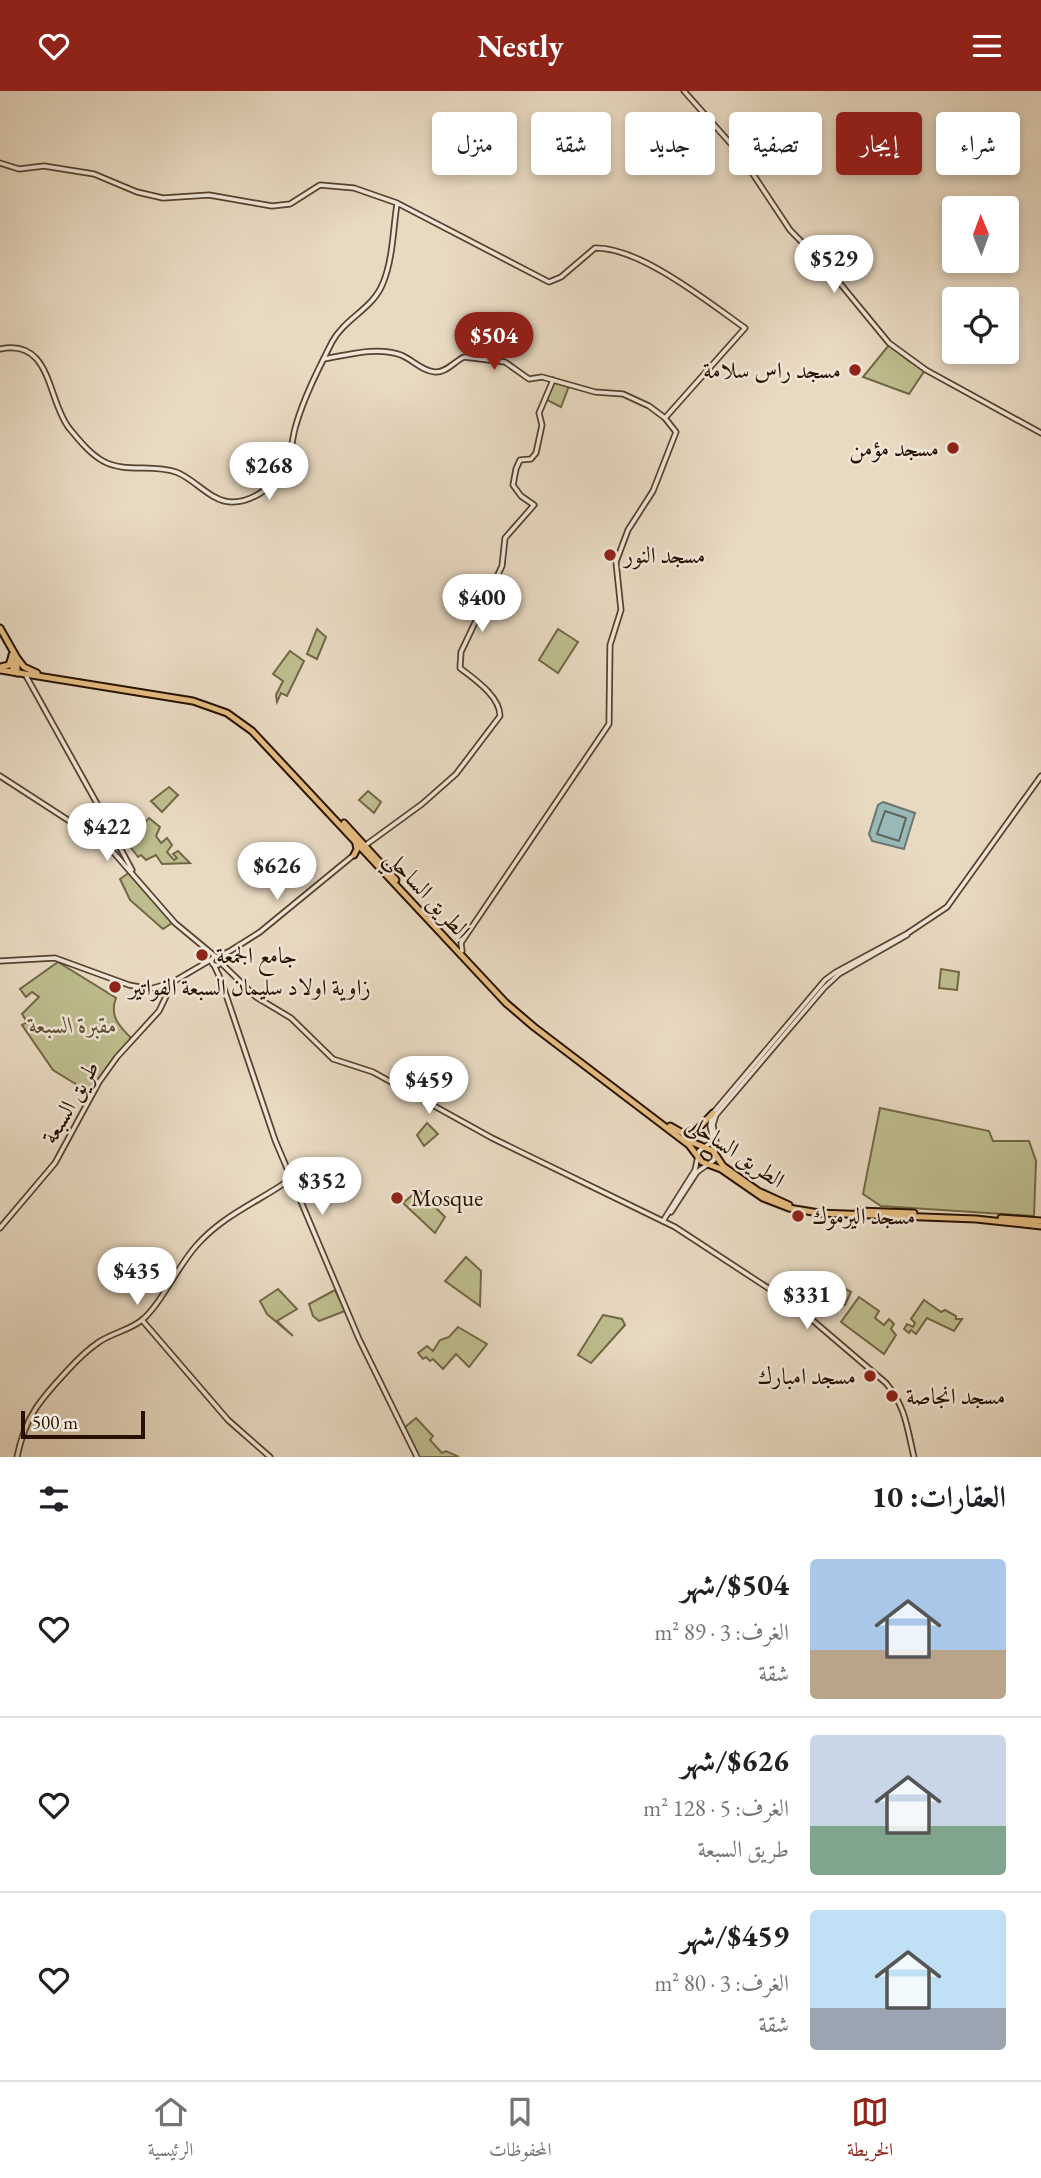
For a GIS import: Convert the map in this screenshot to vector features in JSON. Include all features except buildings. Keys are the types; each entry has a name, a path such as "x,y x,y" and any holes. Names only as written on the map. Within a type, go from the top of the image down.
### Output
{"main road":[{"path":"0,630 15,657 24,667 37,673"},
{"path":"0,669 9,665 15,657"},
{"path":"15,657 15,671"},
{"name":"الطريق الساحلي","path":"0,669 190,697 226,709 258,731 515,1011 694,1150 708,1165 763,1198 780,1206 805,1212"},
{"name":"الطريق الساحلي","path":"15,671 193,701 219,709 256,734 316,796"},
{"path":"355,839 355,855 371,856"},
{"name":"الطريق الساحلي","path":"436,925 518,1010 631,1097"},
{"name":"الطريق الساحلى","path":"631,1097 692,1143 715,1150"},
{"path":"670,1126 686,1135 692,1135 713,1114"},
{"path":"694,1150 708,1165 715,1150"},
{"name":"الطريق الساحلى","path":"708,1165 790,1205 819,1210 1041,1224"},
{"name":"الطريق الساحلى","path":"805,1212 874,1213"}],"street":[{"path":"684,91 738,151 790,230 829,270 889,343 918,365 1041,433"},
{"path":"0,163 19,169 44,166 94,174 137,192 163,198 209,195 277,206 290,204 315,187 330,185 362,190 397,203 549,282 561,277 595,248 622,251 691,289 745,328 665,418"},
{"path":"0,349 21,349 39,361 66,424 103,462 172,471 183,475 217,498 233,502 252,498 282,473 298,418 337,334 372,302 380,290 387,268 397,203"},
{"path":"324,359 357,353 394,354 423,369 439,372 461,358 471,356 505,362 529,379 542,377 587,390 627,396 649,406 665,418 676,432 653,491 628,530 616,562 621,610 610,645 609,725 462,940 462,951"},
{"path":"0,961 55,958 143,988 160,988 200,967 216,962 260,932 456,774 500,716 500,710 489,694 460,668 459,661 502,566 505,538 534,505 521,496 513,485 514,475 520,460 534,456 542,423 539,413 553,380"},
{"path":"27,675 111,825 111,830 135,875"},
{"path":"0,776 94,837 119,857 167,915 208,951 216,962 235,975 259,1000 296,1022 333,1059 373,1072 492,1138 664,1221 797,1307 887,1383 903,1406 914,1457"},
{"path":"708,1165 698,1157 700,1150 713,1141 710,1125 713,1114 828,977 908,933 947,907 1041,776"},
{"path":"88,833 103,834 111,830"},
{"path":"94,837 111,830"},
{"path":"664,1221 714,1160 713,1125 716,1115 828,983 839,974 904,938 908,933"},
{"path":"453,941 462,940"},
{"path":"216,962 264,1111 359,1339 417,1457"},
{"name":"طريق السبعة","path":"0,1228 55,1163 106,1071 159,1010 173,982"},
{"path":"17,1457 27,1421 48,1390 90,1348 142,1320 191,1251 205,1237 237,1210 267,1195 292,1178"},
{"path":"654,1216 661,1217 668,1213"},
{"path":"668,1213 669,1221 675,1227"},
{"path":"142,1320 228,1420 270,1457"}],"green space":[{"path":"889,345 925,370 909,394 863,377"},
{"path":"553,382 569,386 561,407 547,400"},
{"path":"317,629 326,637 317,659 307,654"},
{"path":"558,629 578,642 558,673 539,660"},
{"path":"290,651 304,661 287,696 281,693 277,702 276,695 283,681 273,674"},
{"path":"169,787 178,795 162,812 151,801"},
{"path":"368,791 381,802 374,813 359,800"},
{"path":"149,818 160,827 156,836 161,843 167,838 172,845 167,852 174,860 177,858 173,854 178,851 190,863 162,864 156,855 146,860 141,855 138,857 129,845 140,835 137,830"},
{"path":"130,872 172,923 163,929 130,900 120,879"},
{"name":"مقبرة السبعة","path":"58,962 116,998 115,1015 119,1025 132,1039 92,1094 53,1070 22,1025 27,1022 22,1014 39,997 32,992 26,997 20,989"},
{"path":"941,969 959,972 957,990 939,988"},
{"path":"880,1108 989,1131 993,1141 1029,1141 1036,1161 1034,1216 881,1206 863,1194"},
{"path":"427,1123 438,1134 424,1146 417,1135"},
{"path":"418,1190 445,1217 435,1233 403,1203"},
{"path":"466,1257 481,1271 480,1306 445,1281"},
{"path":"835,1283 851,1292 845,1305 829,1293"},
{"path":"278,1289 297,1309 277,1321 293,1336 267,1314 260,1301"},
{"path":"335,1290 345,1311 319,1321 313,1316 309,1304"},
{"path":"859,1297 879,1311 875,1318 884,1325 889,1319 894,1324 891,1329 896,1335 884,1354 841,1322"},
{"path":"924,1300 941,1312 945,1310 956,1316 956,1319 962,1319 954,1331 927,1318 916,1334 904,1329 907,1324 913,1327 915,1323 911,1319"},
{"path":"603,1315 622,1319 625,1325 591,1363 578,1355"},
{"path":"458,1327 487,1344 469,1367 456,1354 443,1369 433,1359 423,1359 418,1353 427,1346 433,1351 440,1340 449,1337"},
{"path":"416,1418 433,1436 430,1440 442,1453 446,1451 459,1457 419,1457 404,1428"}],"water":[{"path":"883,802 915,813 904,849 872,841 869,834 878,805"}],"place":[{"name":"مسجد راس سلامة","path":"855,370"},
{"name":"مسجد مؤمن","path":"953,448"},
{"name":"مسجد النور","path":"610,555"},
{"name":"جامع الجمعة","path":"202,955"},
{"name":"زاوية اولاد سليمان السبعة الفواتير","path":"115,987"},
{"name":"Mosque","path":"397,1198"},
{"name":"مسجد اليرموك","path":"798,1216"},
{"name":"مسجد امبارك","path":"870,1376"},
{"name":"مسجد انجاصة","path":"892,1396"}]}
